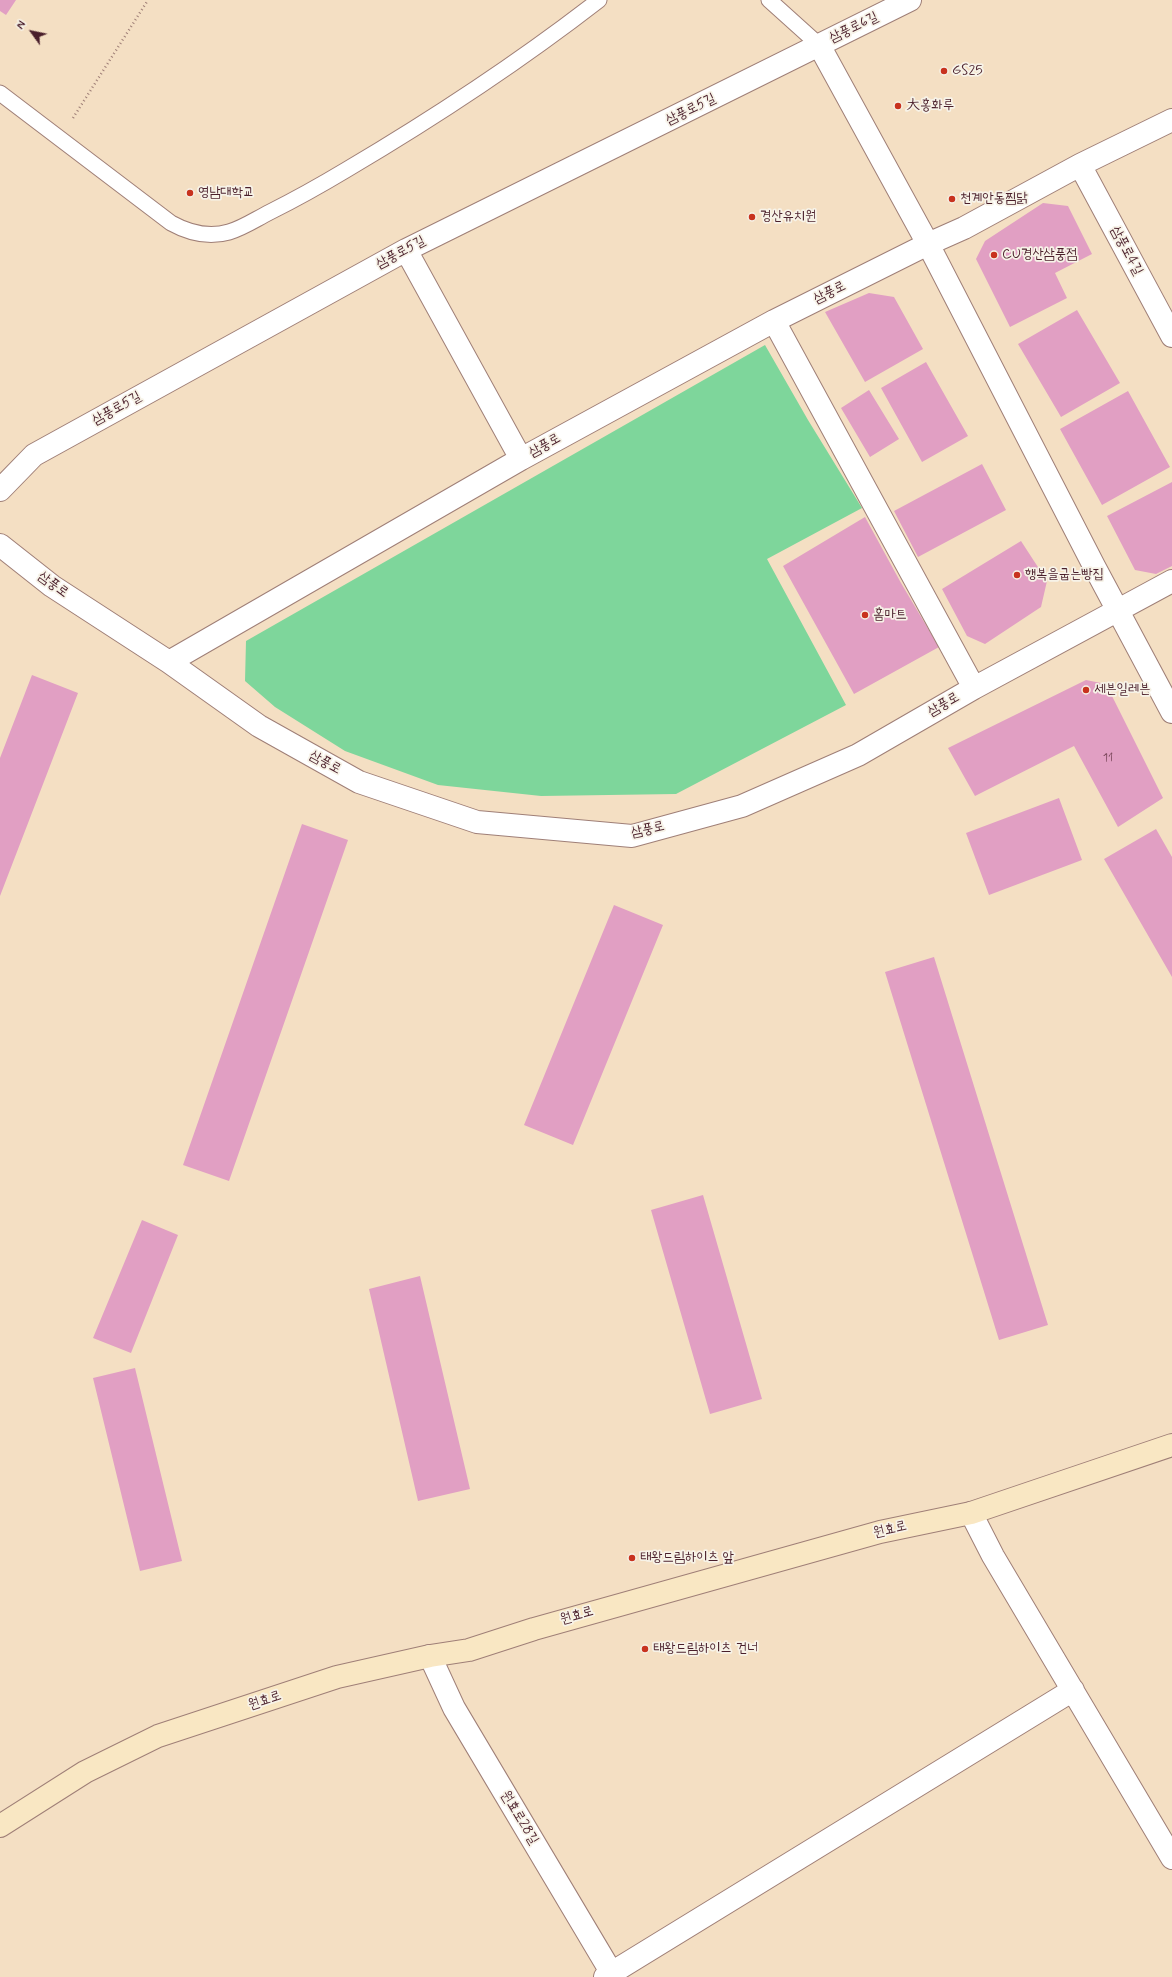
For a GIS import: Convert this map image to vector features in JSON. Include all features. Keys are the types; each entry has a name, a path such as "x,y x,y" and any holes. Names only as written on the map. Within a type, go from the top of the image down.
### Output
{"main road":[{"name":"원효로","path":"0,1826 85,1772 158,1736 337,1677 430,1656 469,1650 541,1627 880,1532 971,1513 1172,1445"}],"street":[{"name":"삼풍로6길","path":"819,45 910,0"},
{"path":"819,45 928,244 1172,712"},
{"name":"삼풍로5길","path":"0,490 34,455 406,250 819,45"},
{"path":"928,244 964,228 1080,165 1172,120"},
{"name":"삼풍로4길","path":"1080,165 1172,336"},
{"name":"삼풍로","path":"169,662 522,459 774,320 928,244"},
{"path":"406,250 522,459"},
{"path":"774,320 974,688"},
{"name":"삼풍로","path":"0,545 52,586 169,662 259,726 359,782 477,822 632,836 742,806 858,755 974,688 1172,581"},
{"path":"971,1513 993,1556 1172,1858"},
{"name":"원효로28길","path":"430,1656 454,1708 610,1976"},
{"path":"610,1976 1073,1690"}],"lane":[{"path":"0,93 171,223 184,230 197,234 210,235 228,232 319,186 404,136 477,89 557,33 599,0"},
{"path":"769,0 819,45"}],"path":[{"path":"70,121 148,0"}],"green space":[{"path":"765,345 808,420 862,508 767,559 846,705 676,794 541,796 438,785 345,751 275,707 245,681 246,641"}],"building":[{"path":"0,0 16,0 6,15 0,11"},
{"path":"1043,203 1068,206 1092,254 1055,273 1067,298 1010,327 976,259 985,241"},
{"path":"869,293 894,297 923,349 865,382 825,312"},
{"path":"1077,310 1120,383 1061,417 1018,344"},
{"path":"926,362 968,436 922,462 881,388"},
{"path":"869,390 899,439 870,457 841,408"},
{"path":"1128,391 1170,467 1102,505 1060,429"},
{"path":"982,464 1006,510 918,557 894,511"},
{"path":"1172,482 1172,566 1156,574 1135,570 1107,516"},
{"name":"홈마트","path":"865,517 901,583 939,647 854,694 783,566"},
{"path":"1021,541 1047,581 1041,607 985,644 967,636 942,589"},
{"path":"32,675 78,693 0,896 0,758"},
{"path":"1086,680 1106,684 1163,798 1118,827 1074,746 975,796 948,748"},
{"path":"1059,798 1082,860 989,895 966,833"},
{"path":"302,824 348,840 229,1181 183,1165"},
{"path":"1156,829 1172,857 1172,977 1104,859"},
{"path":"614,905 663,925 573,1145 524,1125"},
{"path":"934,957 1048,1325 999,1340 885,972"},
{"path":"703,1195 762,1399 710,1414 651,1210"},
{"path":"142,1220 178,1235 131,1353 93,1338"},
{"path":"420,1276 470,1489 418,1501 369,1289"},
{"path":"135,1368 182,1561 140,1571 93,1378"}],"place":[{"name":"GS25","path":"944,71"},
{"name":"大홍화루","path":"898,106"},
{"name":"영남대학교","path":"190,193"},
{"name":"천계안동찜닭","path":"952,199"},
{"name":"경산유치원","path":"752,217"},
{"name":"CU경산삼풍점","path":"994,255"},
{"name":"행복을굽는빵집","path":"1017,575"},
{"name":"홈마트","path":"865,615"},
{"name":"세븐일레븐","path":"1086,690"},
{"name":"태왕드림하이츠 앞","path":"632,1558"},
{"name":"태왕드림하이츠 건너","path":"645,1649"}]}
